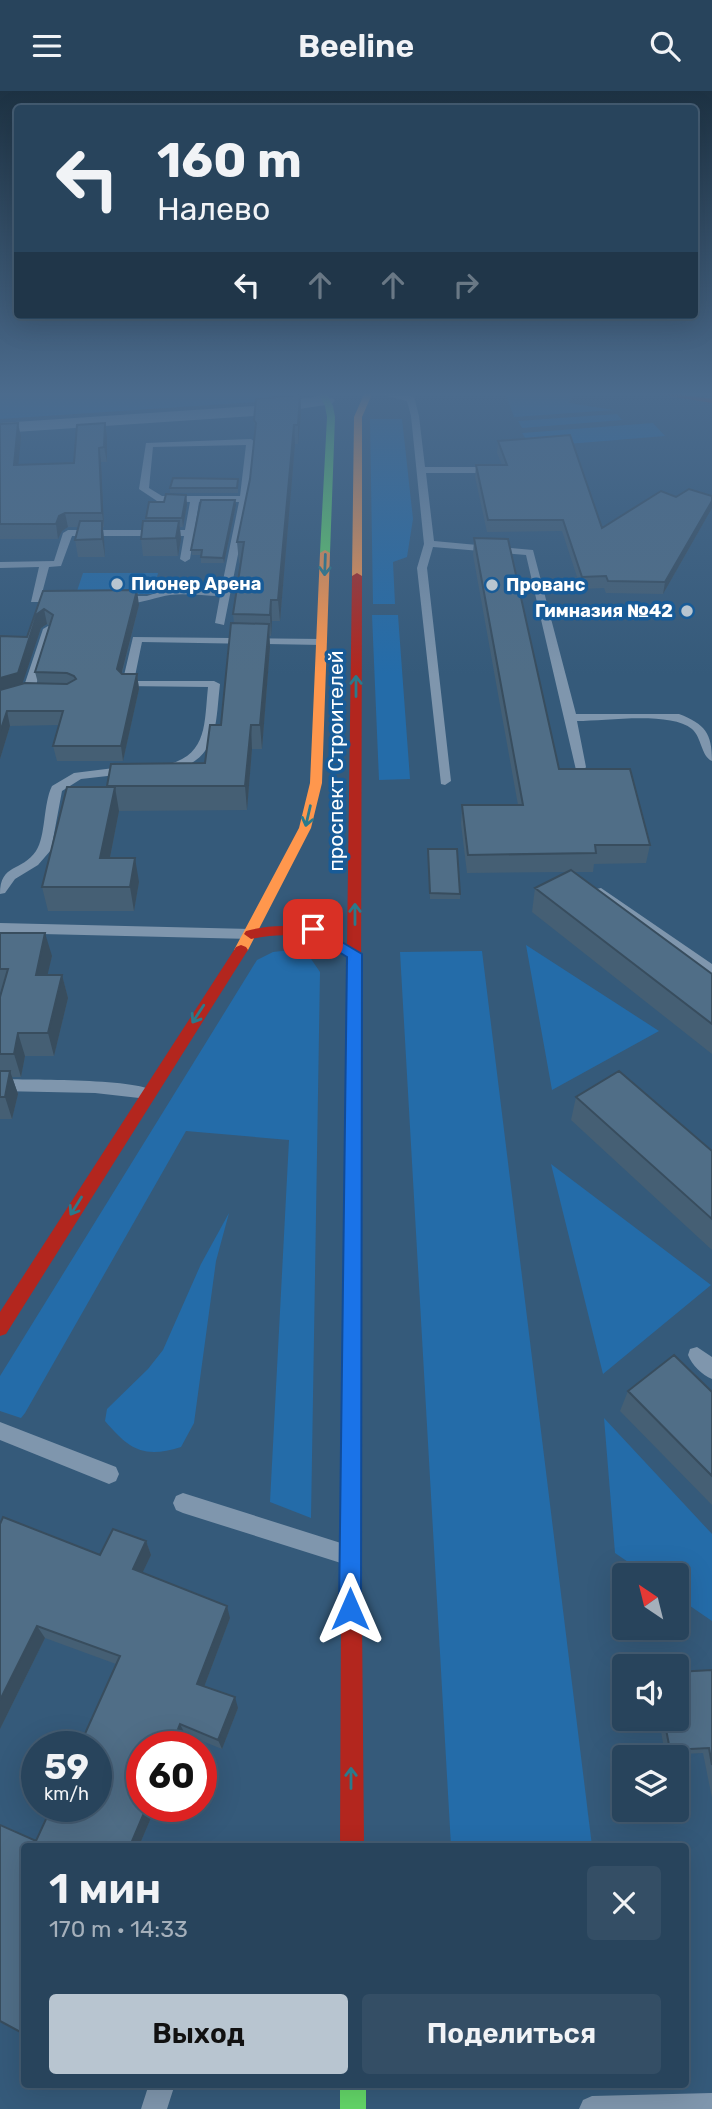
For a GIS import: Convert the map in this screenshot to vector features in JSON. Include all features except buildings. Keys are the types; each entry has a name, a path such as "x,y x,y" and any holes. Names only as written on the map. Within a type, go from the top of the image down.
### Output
{"main road":[{"name":"проспект Строителей","path":"0,1328 251,934 305,828 316,783 328,486"},
{"name":"проспект Строителей","path":"352,1843 350,1556 357,486"},
{"path":"251,934 285,926 313,929 354,954"},
{"path":"353,2088 353,2109"}],"lane":[{"path":"144,486 144,489 160,499 244,499"},
{"path":"220,623 246,486"},
{"path":"423,486 429,544 422,568 445,781"},
{"path":"185,559 195,499"},
{"path":"0,565 58,565 68,533 189,533"},
{"path":"429,544 530,552 571,718 580,767"},
{"path":"45,564 35,600 73,600"},
{"path":"111,599 148,599 167,592 226,593"},
{"path":"48,629 23,694 49,692"},
{"path":"0,890 10,876 33,862 44,850 57,789 64,782 99,772 188,764 205,747 214,684 128,684 137,639 322,642"},
{"path":"571,718 675,716 689,721 705,734 712,757"},
{"path":"601,892 712,971"},
{"path":"0,928 251,934"},
{"path":"0,1084 95,1087 148,1093"},
{"path":"697,1355 712,1370"},
{"path":"0,1431 109,1474"},
{"path":"184,1503 350,1556"},
{"path":"153,2109 161,2088"},
{"path":"592,2109 712,2106"}],"shaded area":[{"path":"371,486 409,486 413,519 407,557 393,562 395,604 373,604"},
{"name":"Пионер Арена","path":"83,573 158,573 153,594 76,594"},
{"path":"372,615 398,615 410,779 379,780"},
{"path":"526,945 659,1031 552,1090"},
{"path":"290,950 309,956 320,972 311,1518 270,1502 289,1140 186,1131 25,1413 21,1418 0,1411 0,1376 257,960 273,952"},
{"path":"482,951 592,1843 451,1843 400,952"},
{"path":"551,1164 711,1285 603,1374"},
{"path":"229,1213 216,1261 194,1423 181,1447 156,1452 138,1449 122,1439 105,1421 107,1409 148,1369 163,1350 201,1264"},
{"path":"604,1418 712,1534 712,1621 690,1606 690,1563 630,1563 615,1553"}],"traffic: fast":[{"path":"325,553 328,486"},
{"path":"353,2088 353,2109"}],"traffic: slow":[{"path":"357,576 358,486"},
{"path":"241,950 305,828 316,783 325,553"},
{"path":"351,1392 354,1007"}],"traffic: jam":[{"path":"354,1007 357,576"},
{"path":"251,934 281,930 305,931 328,939 354,954"},
{"path":"0,1328 241,950"},
{"path":"351,1392 352,1843"}],"place":[{"name":"Пионер Арена","path":"117,584"},
{"name":"Прованс","path":"492,585"},
{"name":"Гимназия №42","path":"687,611"}],"route":[{"path":"313,929 354,954 350,1609"}]}
